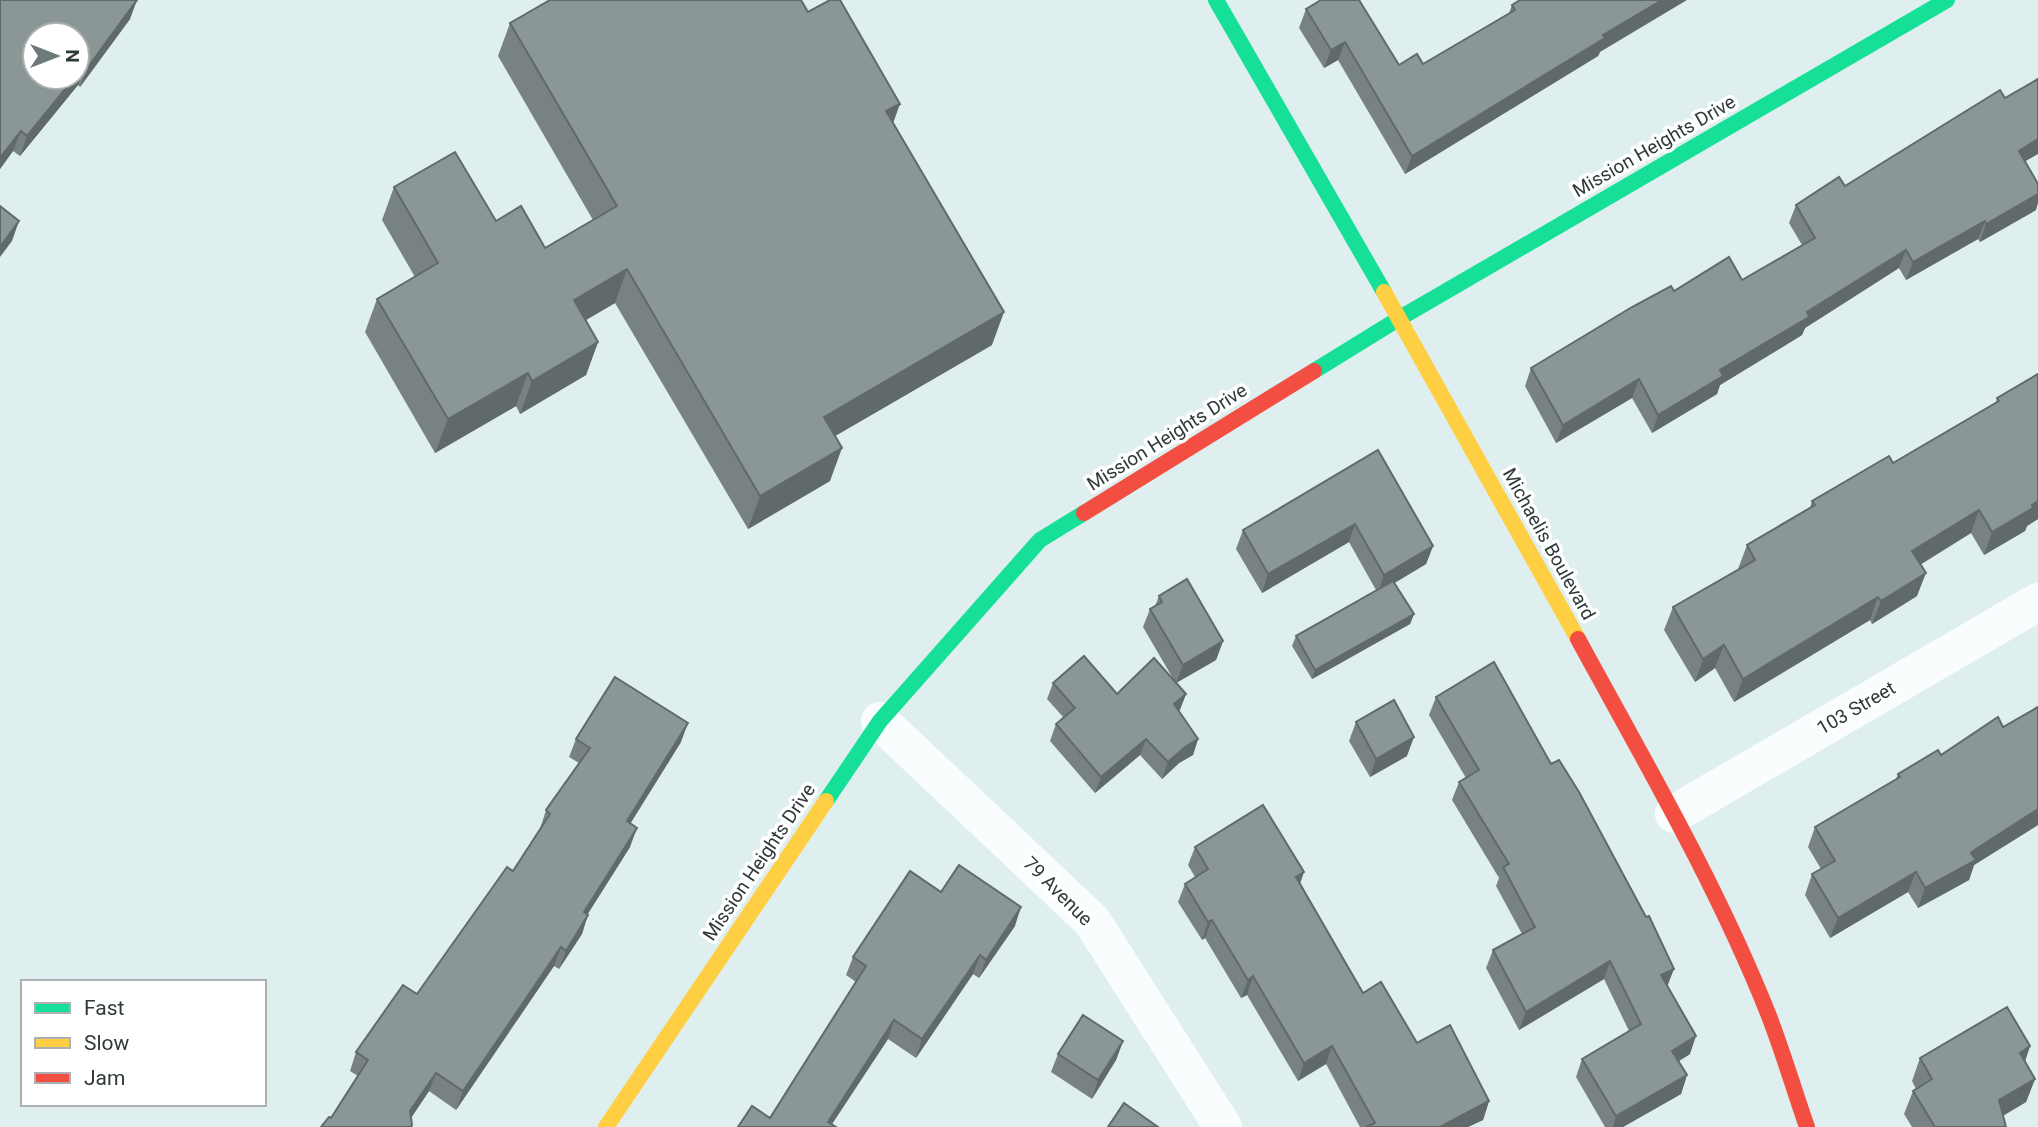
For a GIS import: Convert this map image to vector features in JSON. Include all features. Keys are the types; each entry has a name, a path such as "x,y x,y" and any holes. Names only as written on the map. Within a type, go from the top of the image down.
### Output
{"street":[{"name":"Michaelis Boulevard","path":"1216,0 1400,318 1674,814 1732,932 1763,1004 1807,1127"},
{"name":"Mission Heights Drive","path":"606,1127 880,721 1040,540 1400,318 1947,0"},
{"name":"103 Street","path":"1674,814 2038,602"},
{"name":"79 Avenue","path":"880,721 1091,921 1223,1127"}],"building":[{"path":"0,0 137,0 91,63 91,21 21,21 21,91 64,91 27,136 21,131 0,158"},
{"path":"550,0 801,0 808,12 830,0 840,0 900,104 886,111 1004,312 824,417 842,448 760,496 627,269 574,300 598,342 532,381 528,373 448,419 377,299 438,263 394,187 455,152 496,221 521,206 545,248 617,206 510,23"},
{"path":"1321,0 1359,0 1399,65 1417,54 1423,64 1515,10 1512,5 1520,0 1662,0 1412,156 1345,42 1331,50 1306,9"},
{"path":"2038,79 2038,139 2019,151 2038,184 2038,194 1913,262 1906,250 1807,312 1809,317 1720,370 1723,376 1658,415 1639,379 1563,425 1531,368 1632,307 1671,286 1674,291 1729,257 1742,280 1815,238 1796,205 1839,177 1845,186 2000,90 2005,98"},
{"path":"0,206 19,221 0,247"},
{"path":"2038,374 2038,501 2032,505 2033,508 1992,532 1979,510 1912,551 1926,573 1881,601 1878,597 1743,679 1724,645 1703,659 1673,607 1755,560 1747,545 1815,505 1812,501 1889,456 1893,463 1999,401 1997,398"},
{"path":"1378,450 1433,546 1384,575 1355,524 1268,574 1243,530"},
{"path":"1187,579 1223,641 1183,665 1150,609 1162,602 1159,596"},
{"path":"1393,581 1414,614 1315,670 1296,636"},
{"path":"1084,656 1117,694 1154,658 1186,694 1174,704 1198,739 1168,762 1146,739 1101,777 1056,724 1075,708 1053,683"},
{"path":"1494,662 1551,764 1559,760 1579,792 1646,917 1649,916 1674,969 1661,975 1696,1036 1672,1051 1687,1075 1616,1116 1582,1059 1641,1024 1610,961 1526,1012 1493,950 1535,927 1503,867 1509,864 1459,782 1479,770 1436,697"},
{"path":"615,677 688,723 627,821 637,828 584,912 588,915 566,951 561,947 463,1091 436,1073 410,1111 411,1127 321,1127 331,1118 368,1060 356,1052 403,985 417,994 507,867 513,871 550,814 546,810 590,748 576,739"},
{"path":"1394,700 1414,737 1376,759 1356,722"},
{"path":"2038,707 2038,809 1971,853 1976,860 1925,888 1916,872 1838,918 1812,874 1835,861 1815,827 1900,777 1898,774 1938,750 1941,755 1998,717 2003,727"},
{"path":"1263,805 1304,872 1296,877 1363,993 1381,982 1417,1043 1450,1025 1489,1101 1440,1127 1366,1127 1375,1123 1332,1046 1304,1063 1253,976 1248,980 1212,920 1208,922 1185,884 1208,869 1195,847"},
{"path":"959,865 1021,907 986,960 980,955 922,1039 894,1020 828,1122 836,1127 738,1127 752,1106 770,1118 866,966 853,957 910,871 941,892"},
{"path":"2007,1007 2030,1046 2020,1053 2035,1079 1999,1100 2006,1127 1935,1127 1913,1091 1932,1079 1920,1058"},
{"path":"1083,1015 1123,1041 1098,1080 1058,1054"},
{"path":"1124,1103 1158,1127 1108,1127"}],"traffic: fast":[{"path":"1216,0 1384,292"},
{"path":"1314,371 1400,318 1947,0"},
{"path":"826,801 880,721 1040,540 1084,513"}],"traffic: slow":[{"path":"1384,292 1578,639"},
{"path":"606,1127 826,801"}],"traffic: jam":[{"path":"1084,513 1314,371"},
{"path":"1578,639 1679,824 1727,919 1769,1016 1807,1127"}]}
